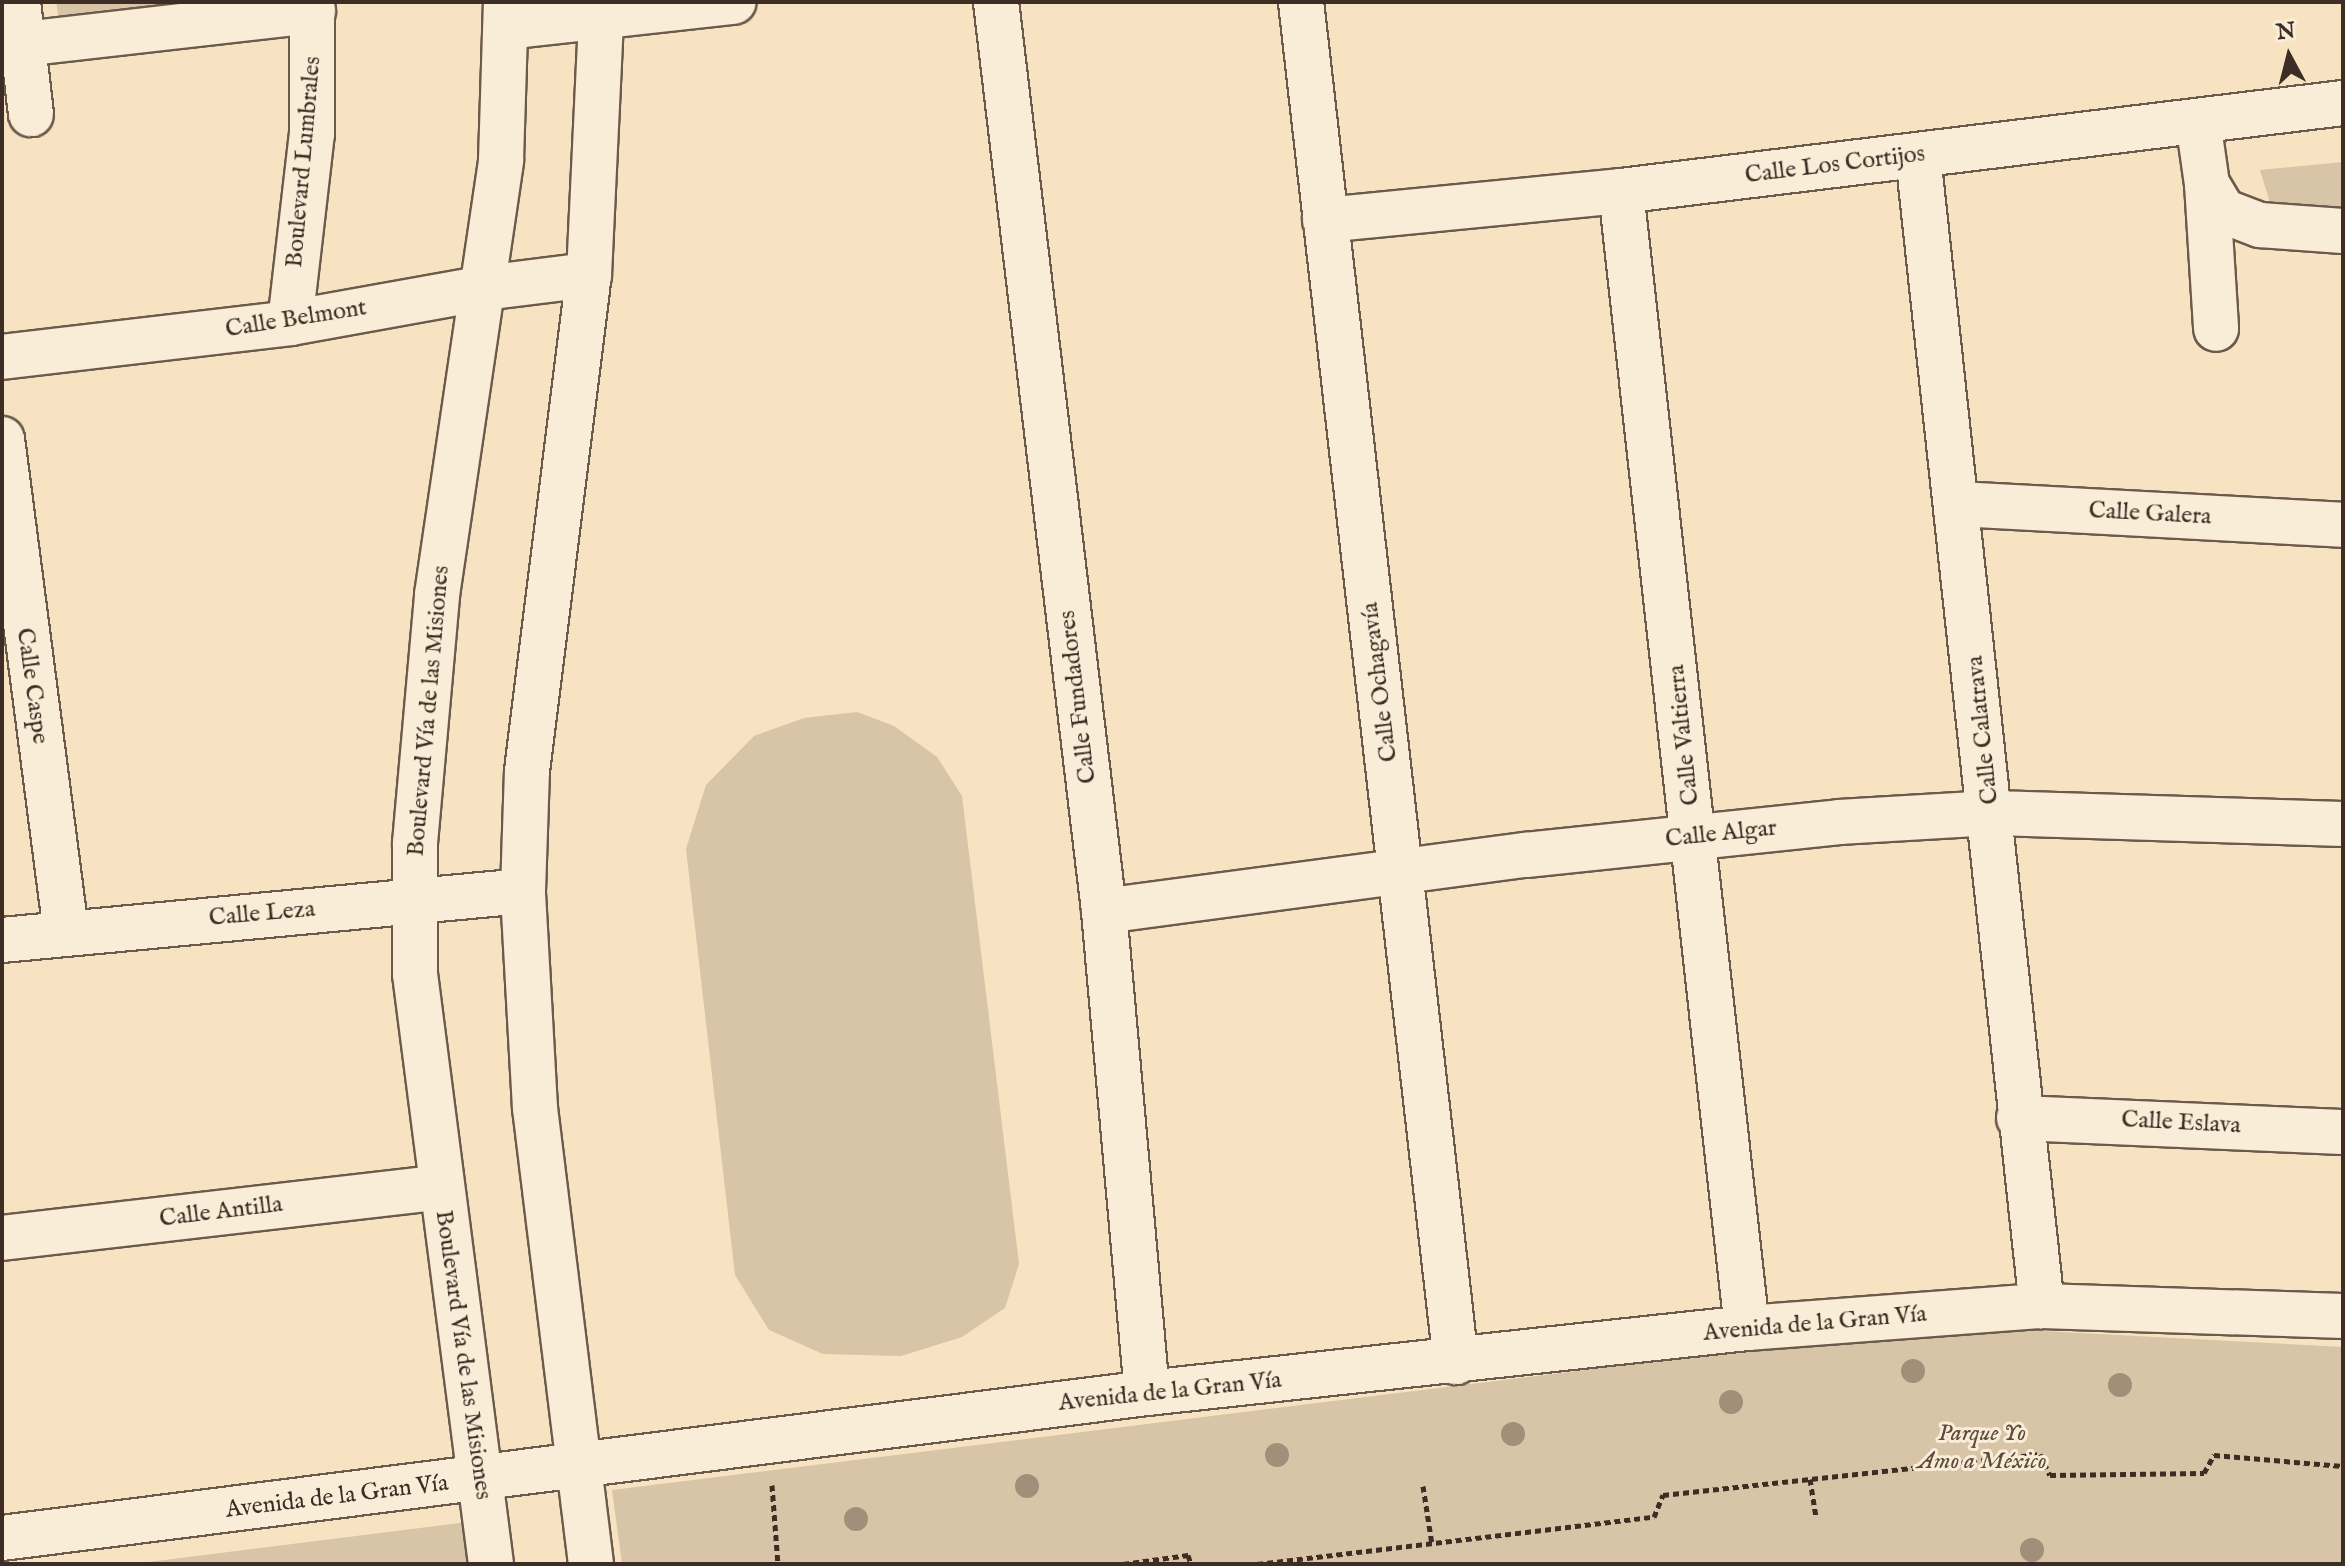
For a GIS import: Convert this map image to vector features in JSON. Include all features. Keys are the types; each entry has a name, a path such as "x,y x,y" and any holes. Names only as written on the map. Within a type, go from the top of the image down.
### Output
{"street":[{"path":"18,2 31,114"},
{"path":"506,15 734,2"},
{"name":"Calle Fundadores","path":"996,2 1104,911 1147,1393"},
{"name":"Calle Ochagavía","path":"1301,2 1456,1362"},
{"path":"23,44 312,6"},
{"name":"Boulevard Lumbrales","path":"290,323 312,134 312,6"},
{"path":"591,1564 535,1108 523,891 527,771 589,275 602,10"},
{"name":"Boulevard Vía de las Misiones","path":"491,1564 482,1479 440,1187 415,974 415,900 424,706 501,160 506,15"},
{"name":"Calle Los Cortijos","path":"1325,220 1621,191 2343,103"},
{"path":"2198,121 2207,184 2216,329"},
{"name":"Calle Calatrava","path":"1918,156 1992,813 2019,1118 2042,1306"},
{"path":"2207,184 2223,211 2238,220 2285,229 2343,231"},
{"name":"Calle Valtierra","path":"1621,191 1695,836 1747,1328"},
{"name":"Calle Belmont","path":"2,357 290,323 484,288 589,275"},
{"name":"Calle Caspe","path":"2,439 14,636 66,932"},
{"name":"Calle Galera","path":"1957,504 2343,525"},
{"name":"Calle Algar","path":"1104,911 1402,870 1695,836 1992,813 2343,824"},
{"name":"Calle Leza","path":"2,940 523,891"},
{"name":"Calle Eslava","path":"2019,1118 2343,1132"},
{"name":"Calle Antilla","path":"2,1238 440,1187"},
{"name":"Avenida de la Gran Vía","path":"2,1538 1147,1393 1456,1362 1747,1328 2042,1306 2343,1316"}],"path":[{"path":"768,1443 778,1564"},
{"path":"1257,1564 1654,1517 1663,1495 2040,1454 2050,1475 2204,1473 2214,1455 2343,1466"},
{"path":"1810,1479 1816,1517"},
{"path":"1423,1486 1432,1544"},
{"path":"1123,1564 1188,1555 1191,1564"}],"green space":[{"path":"56,2 244,2 60,26"},
{"path":"2343,162 2343,215 2273,212 2260,170"},
{"path":"857,712 894,726 937,757 962,796 1019,1264 1005,1308 962,1337 901,1356 823,1354 769,1330 735,1275 686,849 706,785 754,736 804,718"},
{"name":"Parque Yo Amo a México","path":"2042,1331 2343,1347 2343,1564 622,1564 612,1490 1885,1333"},
{"path":"476,1521 481,1564 133,1564"}]}
